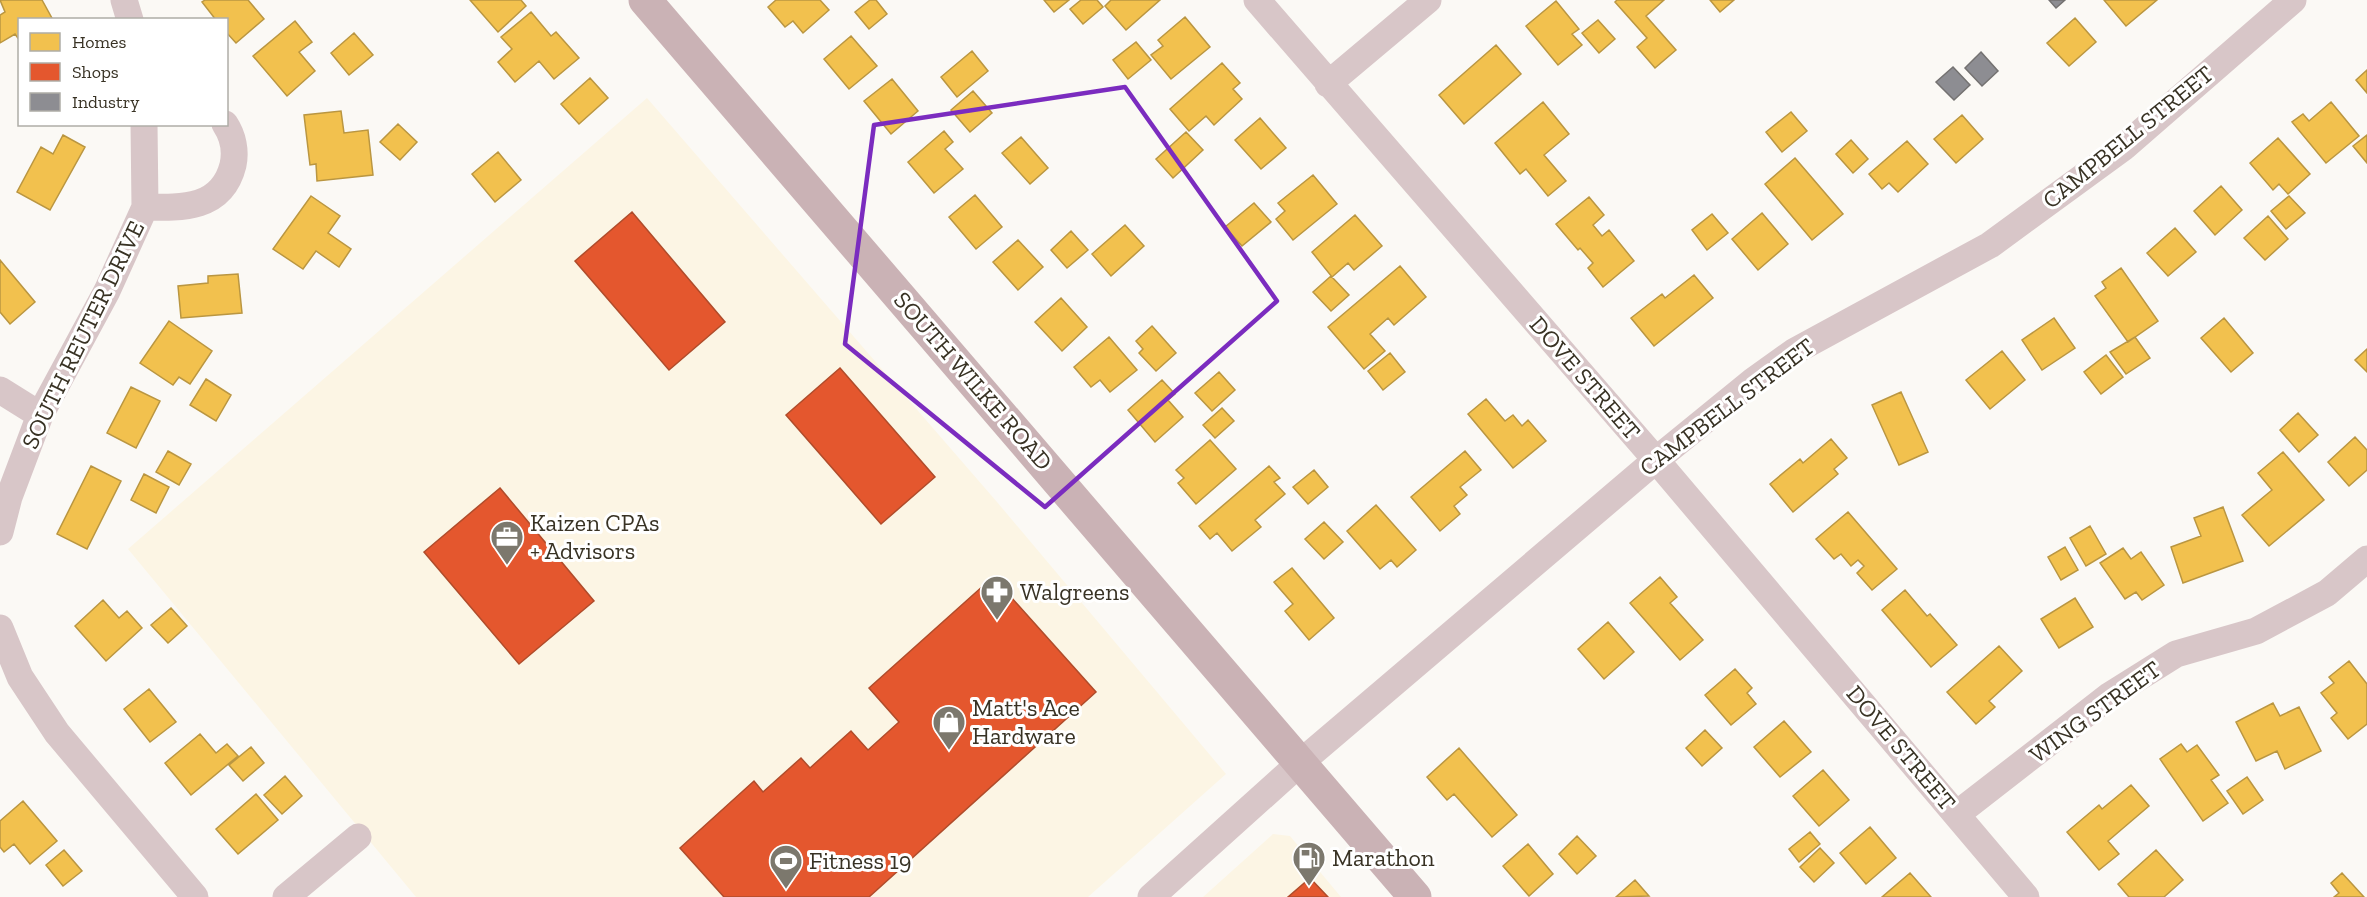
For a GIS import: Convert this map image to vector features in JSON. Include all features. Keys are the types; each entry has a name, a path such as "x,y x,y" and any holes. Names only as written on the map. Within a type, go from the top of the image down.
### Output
{"main road":[{"name":"SOUTH WILKE ROAD","path":"645,0 1415,897"}],"street":[{"path":"124,0 129,18"},
{"name":"DOVE STREET","path":"1257,0 1656,460 2026,897"},
{"path":"1328,84 1428,0"},
{"name":"CAMPBELL STREET","path":"1151,897 1300,763 1656,460 1753,381 1795,351 1990,245 2124,147 2292,0"},
{"name":"SOUTH REUTER DRIVE","path":"0,532 9,496 40,415 107,291 145,207 144,126"},
{"name":"SOUTH REUTER DRIVE","path":"145,207 182,208 217,195 229,179 234,160 233,142 226,126"},
{"path":"0,390 40,415"},
{"name":"WING STREET","path":"1957,814 2109,696 2147,672 2176,654 2256,631 2327,593 2367,559"},
{"path":"0,628 20,677 57,733 195,897"},
{"path":"286,897 358,837"}],"highlighted area":[{"path":"1125,87 1277,301 1045,507 845,344 874,125"}],"shaded area":[{"path":"647,98 997,502 1226,774 1088,897 416,897 128,549"},
{"path":"1273,834 1290,836 1341,897 1203,897"}],"building: Homes":[{"path":"0,0 42,0 52,18 18,18 18,38 15,34 0,43 0,15 5,12"},
{"path":"205,0 248,0 264,19 236,43 228,34 228,18 214,18 202,2"},
{"path":"470,0 521,0 526,6 498,32"},
{"path":"776,0 820,0 829,10 803,33 793,21 785,27 768,7"},
{"path":"870,0 876,0 887,14 869,29 855,12"},
{"path":"1044,0 1069,0 1054,12"},
{"path":"1081,0 1097,0 1103,7 1083,24 1070,9"},
{"path":"1111,0 1160,0 1126,30 1105,6"},
{"path":"1617,0 1664,0 1646,16 1676,50 1655,68 1637,47 1647,38 1615,2"},
{"path":"1710,0 1734,0 1720,12"},
{"path":"2104,0 2157,0 2126,26"},
{"path":"1556,1 1579,29 1572,34 1582,45 1558,65 1526,26"},
{"path":"531,12 551,36 556,32 579,58 554,79 539,61 515,82 498,62 512,49 501,37"},
{"path":"1185,17 1210,47 1171,79 1151,55 1163,46 1158,40"},
{"path":"2075,18 2096,42 2069,66 2047,43"},
{"path":"1598,20 1615,39 1599,53 1582,33"},
{"path":"295,21 312,42 299,52 315,71 287,96 253,56"},
{"path":"354,33 373,55 349,75 331,53"},
{"path":"851,36 877,66 849,89 824,59"},
{"path":"1136,42 1151,60 1128,79 1113,60"},
{"path":"1496,45 1521,74 1464,124 1439,95"},
{"path":"972,51 988,71 957,97 941,77"},
{"path":"1222,63 1240,83 1233,89 1242,99 1214,125 1206,116 1189,131 1170,109"},
{"path":"2367,70 2367,93 2356,80"},
{"path":"590,78 608,98 579,124 561,104"},
{"path":"892,79 918,111 891,134 864,101"},
{"path":"973,91 992,113 970,132 951,110"},
{"path":"1543,102 1569,134 1544,155 1566,181 1548,196 1526,169 1520,174 1495,143"},
{"path":"2331,102 2359,136 2326,163 2292,122 2303,114 2309,121"},
{"path":"341,111 344,133 368,130 373,175 317,181 316,164 310,165 304,115"},
{"path":"1791,112 1807,131 1782,152 1766,132"},
{"path":"1962,115 1983,139 1956,163 1934,139"},
{"path":"1260,118 1286,148 1261,169 1235,140"},
{"path":"398,124 417,142 400,160 380,142"},
{"path":"944,131 953,142 945,149 963,169 934,193 908,162"},
{"path":"1186,132 1203,150 1173,178 1156,159"},
{"path":"63,135 85,147 50,210 17,192 41,147 53,154"},
{"path":"2367,135 2367,163 2353,146"},
{"path":"1021,137 1048,168 1030,184 1002,153"},
{"path":"2278,138 2310,174 2288,194 2279,184 2273,190 2250,163"},
{"path":"1851,140 1868,159 1853,173 1836,154"},
{"path":"1907,141 1928,164 1898,192 1889,183 1882,189 1869,174"},
{"path":"498,152 521,180 495,202 472,174"},
{"path":"1795,158 1843,214 1812,240 1765,184"},
{"path":"1313,175 1337,204 1293,240 1276,219 1285,211 1278,203"},
{"path":"2221,186 2242,210 2215,235 2194,211"},
{"path":"975,195 1002,227 976,249 949,217"},
{"path":"311,196 340,216 328,233 351,249 339,267 316,251 303,269 273,249"},
{"path":"2289,196 2305,213 2286,229 2271,211"},
{"path":"1589,197 1604,215 1593,225 1602,236 1609,230 1634,261 1603,287 1588,268 1593,263 1580,248 1578,250 1556,224"},
{"path":"1254,203 1271,222 1242,246 1225,227"},
{"path":"1762,213 1788,244 1758,270 1732,239"},
{"path":"1712,214 1728,233 1707,250 1692,230"},
{"path":"1355,215 1382,246 1354,270 1348,263 1332,277 1312,252"},
{"path":"2268,216 2288,239 2265,260 2244,238"},
{"path":"1125,225 1144,246 1111,276 1092,254"},
{"path":"2175,228 2196,252 2168,276 2147,253"},
{"path":"1071,231 1088,250 1067,268 1051,250"},
{"path":"1018,240 1043,267 1018,290 993,262"},
{"path":"0,260 35,302 10,324 0,312"},
{"path":"1400,266 1426,297 1394,325 1388,318 1370,334 1385,351 1364,369 1328,327"},
{"path":"2121,268 2158,321 2128,342 2095,296 2106,288 2102,282"},
{"path":"238,274 242,313 181,318 178,286 208,283 208,276"},
{"path":"1694,275 1713,298 1654,346 1631,318 1662,294 1665,298"},
{"path":"1331,276 1349,295 1331,311 1313,292"},
{"path":"1061,298 1087,327 1062,351 1035,322"},
{"path":"2054,318 2075,348 2042,370 2022,340"},
{"path":"2224,318 2253,353 2231,372 2201,338"},
{"path":"169,321 212,351 190,384 179,377 173,385 140,363"},
{"path":"1152,326 1176,353 1156,371 1139,353 1143,349 1136,341"},
{"path":"1109,337 1137,370 1110,392 1100,380 1091,387 1074,367"},
{"path":"2135,337 2150,358 2126,374 2110,352"},
{"path":"2367,349 2367,372 2355,360"},
{"path":"2002,351 2025,380 1990,409 1966,380"},
{"path":"1390,353 1405,372 1383,390 1368,371"},
{"path":"2106,355 2123,377 2101,394 2084,372"},
{"path":"1219,372 1235,390 1212,411 1195,393"},
{"path":"206,379 231,395 216,421 190,405"},
{"path":"1162,380 1175,394 1168,400 1183,417 1155,442 1128,410"},
{"path":"131,387 160,401 136,448 107,433"},
{"path":"1901,392 1928,452 1899,465 1872,405"},
{"path":"1486,399 1505,421 1513,415 1522,426 1528,420 1546,441 1513,468 1468,414"},
{"path":"1222,408 1234,421 1215,438 1203,425"},
{"path":"2298,413 2318,435 2299,452 2280,430"},
{"path":"2355,437 2367,450 2367,470 2349,486 2328,462"},
{"path":"1831,439 1847,458 1834,469 1838,474 1793,512 1770,484 1800,459 1803,463"},
{"path":"1210,440 1236,469 1196,504 1178,483 1184,478 1176,470"},
{"path":"168,451 191,464 179,485 156,472"},
{"path":"1465,451 1481,470 1460,487 1467,495 1454,506 1460,514 1440,531 1411,497"},
{"path":"2283,452 2324,500 2269,546 2242,515 2272,490 2258,473"},
{"path":"91,466 121,481 87,549 57,534"},
{"path":"1269,466 1280,478 1274,482 1285,494 1255,520 1261,527 1232,551 1217,533 1210,539 1199,526"},
{"path":"1314,470 1328,487 1308,504 1293,487"},
{"path":"144,474 169,487 156,513 131,500"},
{"path":"1376,505 1416,550 1397,567 1391,560 1380,569 1347,531"},
{"path":"2223,507 2243,561 2183,583 2171,547 2201,536 2194,518"},
{"path":"1848,512 1897,569 1872,590 1857,573 1864,566 1858,560 1851,566 1841,554 1834,559 1816,539"},
{"path":"1324,522 1343,542 1324,559 1305,539"},
{"path":"2090,526 2106,554 2086,566 2070,538"},
{"path":"2065,547 2078,570 2061,580 2048,557"},
{"path":"2123,548 2131,559 2141,552 2164,585 2142,600 2136,592 2125,599 2100,563"},
{"path":"1292,568 1334,618 1309,640 1285,611 1293,604 1274,582"},
{"path":"1660,577 1677,597 1670,603 1703,640 1680,660 1630,603"},
{"path":"1905,590 1927,616 1930,614 1957,645 1931,667 1882,610"},
{"path":"2075,598 2093,627 2059,648 2041,619"},
{"path":"103,600 119,618 127,611 142,628 106,661 75,626"},
{"path":"171,608 187,626 168,643 151,625"},
{"path":"1608,622 1634,652 1604,679 1578,649"},
{"path":"1999,646 2022,671 1989,701 1995,707 1976,724 1947,692"},
{"path":"2349,661 2367,684 2367,724 2348,739 2331,718 2337,713 2321,693 2334,683 2329,677"},
{"path":"1735,669 1752,688 1747,693 1756,704 1731,725 1705,695"},
{"path":"149,689 176,722 150,742 124,709"},
{"path":"2273,703 2280,716 2299,707 2321,751 2285,769 2277,751 2256,761 2236,722"},
{"path":"1784,721 1811,752 1780,777 1754,747"},
{"path":"1705,730 1722,748 1702,766 1686,748"},
{"path":"200,734 216,753 227,744 238,756 191,795 165,763"},
{"path":"2181,744 2187,752 2197,745 2219,775 2211,780 2228,803 2203,821 2160,759"},
{"path":"251,747 264,763 243,781 229,765"},
{"path":"1459,748 1517,815 1492,837 1454,794 1447,800 1427,777"},
{"path":"1823,770 1849,800 1819,826 1793,796"},
{"path":"285,776 302,796 282,814 264,795"},
{"path":"2247,777 2263,800 2243,814 2227,791"},
{"path":"2131,785 2149,806 2108,841 2119,854 2099,870 2067,832 2099,805 2102,809"},
{"path":"256,794 278,820 238,854 216,829"},
{"path":"23,801 57,841 30,864 14,844 4,852 0,847 0,821"},
{"path":"1870,827 1896,858 1866,884 1840,853"},
{"path":"1810,832 1820,844 1799,862 1789,849"},
{"path":"1577,836 1596,856 1577,874 1559,854"},
{"path":"1528,844 1553,874 1529,896 1503,866"},
{"path":"1820,848 1834,863 1814,882 1800,867"},
{"path":"64,850 82,871 63,886 46,865"},
{"path":"2156,850 2183,880 2164,897 2129,897 2118,884"},
{"path":"1910,873 1931,897 1882,897"},
{"path":"2342,873 2364,897 2334,897 2339,893 2331,883"},
{"path":"1635,880 1649,896 1616,897"}],"building: Shops":[{"path":"632,212 725,322 669,370 575,261"},
{"path":"840,368 935,477 881,524 786,415"},
{"path":"500,488 594,601 519,664 424,552"},
{"path":"993,577 1096,692 869,897 724,897 680,848 754,781 763,792 801,758 810,768 851,731 868,750 899,722 869,688"},
{"name":"Marathon","path":"1310,878 1328,897 1288,897"}],"building: Industry":[{"path":"2049,0 2065,0 2056,8"},
{"path":"1981,52 1998,71 1982,86 1965,68"},
{"path":"1953,67 1970,85 1954,100 1936,82"}],"place":[{"name":"Kaizen CPAs + Advisors","path":"507,566"},
{"name":"Walgreens","path":"997,621"},
{"name":"Matt's Ace Hardware","path":"949,751"},
{"name":"Marathon","path":"1309,887"},
{"name":"Fitness 19","path":"786,890"}]}
